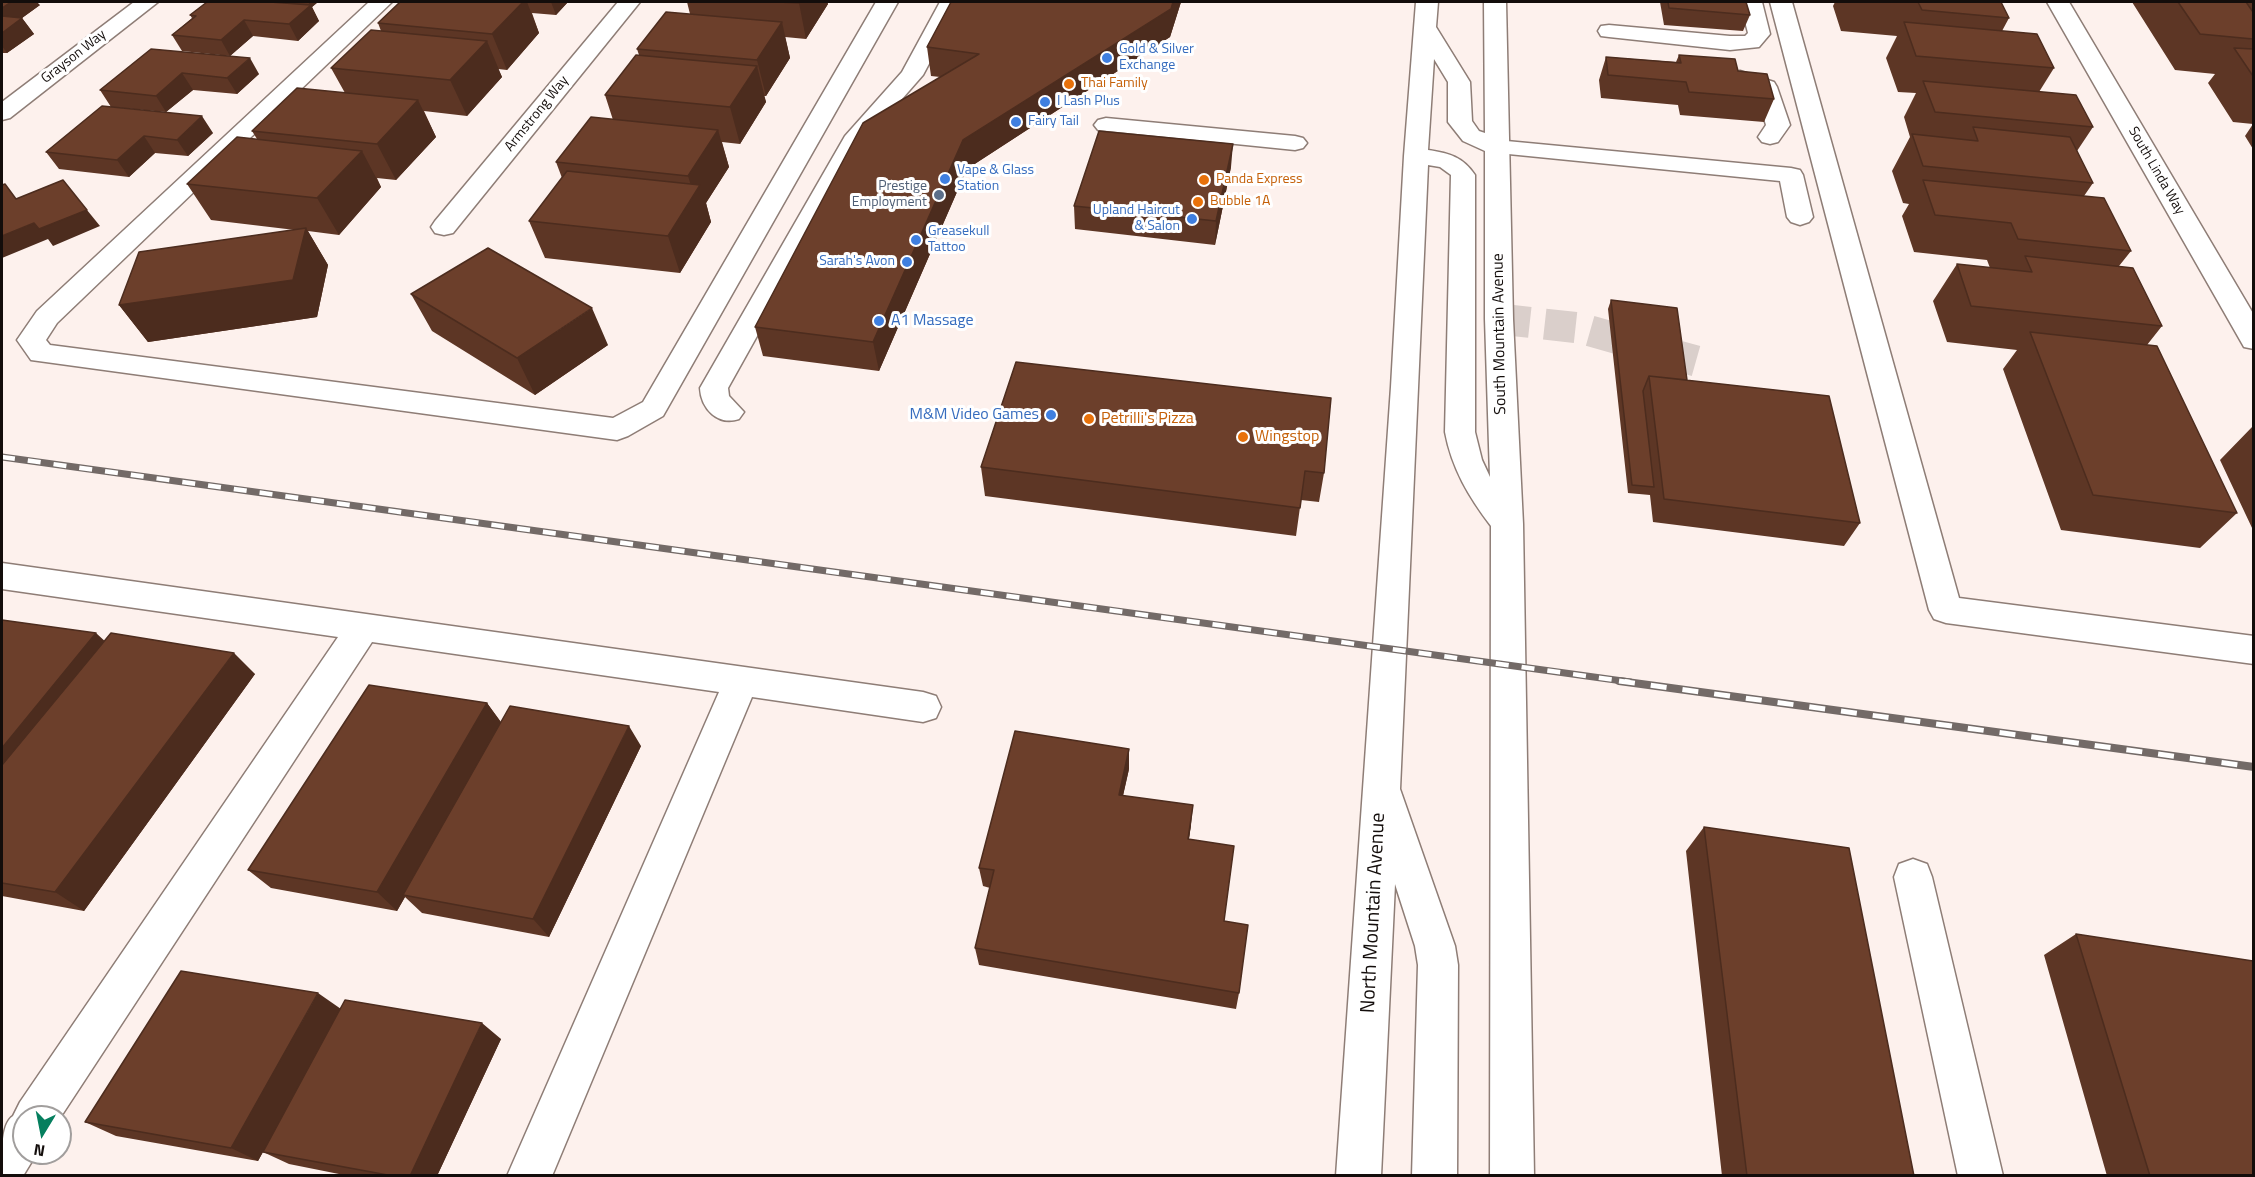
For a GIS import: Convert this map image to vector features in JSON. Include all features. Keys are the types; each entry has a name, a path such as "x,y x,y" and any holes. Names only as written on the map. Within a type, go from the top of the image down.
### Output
{"main road":[{"name":"Grayson Way","path":"2,113 147,2"},
{"path":"381,2 47,317 31,340 41,353 617,429 653,409 887,2"},
{"name":"Armstrong Way","path":"444,226 629,2"},
{"path":"729,412 715,400 714,388 857,136 912,75 951,2"},
{"name":"South Mountain Avenue","path":"1495,2 1499,330 1507,524 1512,1176"},
{"path":"1609,31 1719,42 1751,42 1759,34 1751,2"},
{"path":"1780,2 1946,610 2253,650"},
{"name":"South Linda Way","path":"2058,2 2253,340"},
{"path":"1426,15 1460,82 1460,122 1471,136 1496,147 1791,175 1800,218"},
{"path":"1426,15 1416,156 1449,161 1459,168 1463,175 1460,432 1464,458 1476,483 1507,524"},
{"path":"1722,76 1746,79 1766,87 1778,125 1770,137"},
{"path":"1106,125 1295,143"},
{"name":"North Mountain Avenue","path":"1358,1176 1390,650 1416,156"},
{"path":"2,576 923,707"},
{"path":"43,1105 364,627"},
{"path":"529,1176 741,682"},
{"path":"1382,785 1436,946 1438,965 1434,1176"},
{"path":"1913,877 1981,1176"},
{"path":"2,1167 12,1152"}],"building":[{"path":"2,2 11,2 2,8"},
{"path":"207,2 270,2 311,5 289,24 244,20 221,40 172,35 196,16 190,15"},
{"path":"400,2 523,2 492,34 378,23"},
{"path":"951,2 1173,2 1171,9 963,140 873,342 755,327 863,123 979,54 927,47"},
{"path":"1668,2 1746,2 1750,15 1669,8"},
{"path":"1918,2 2001,2 2009,18 1922,10"},
{"path":"2178,2 2246,2 2253,12 2253,39 2200,34"},
{"path":"666,12 782,22 757,60 637,49"},
{"path":"2,16 22,18 2,33"},
{"path":"1904,22 2037,34 2054,68 1916,56"},
{"path":"371,30 487,41 450,80 331,68"},
{"path":"2234,48 2253,49 2253,76"},
{"path":"151,49 250,58 227,78 182,73 156,96 100,90"},
{"path":"636,55 757,66 730,107 605,95"},
{"path":"1679,55 1735,59 1738,71 1767,74 1774,99 1689,92 1686,82 1608,75 1606,57 1681,63"},
{"path":"1923,81 2076,95 2093,127 1935,112"},
{"path":"297,88 418,100 377,144 252,131"},
{"path":"102,106 202,116 177,140 144,136 117,160 46,152"},
{"path":"591,117 718,130 688,176 556,162"},
{"path":"1973,127 2070,137 2093,183 1923,166 1912,134 1978,141"},
{"path":"1099,131 1233,144 1216,221 1074,206"},
{"path":"237,137 362,151 317,198 187,184"},
{"path":"567,171 700,185 668,236 529,221"},
{"path":"63,180 87,210 39,229 34,223 2,236 2,185 5,184 16,199"},
{"path":"1923,180 2104,198 2131,251 2018,239 2011,223 1935,215"},
{"path":"306,228 293,280 119,305 139,252"},
{"path":"488,248 592,308 517,358 411,294"},
{"path":"2025,256 2133,268 2162,326 1971,306 1957,264 2032,272"},
{"path":"1611,300 1677,308 1687,380 1649,376 1643,391 1654,487 1632,485"},
{"path":"2030,332 2157,346 2237,513 2093,495"},
{"path":"1016,362 1331,398 1324,473 1305,471 1300,508 981,467"},
{"path":"1649,376 1829,396 1860,523 1664,499"},
{"path":"2,620 96,633 2,748"},
{"path":"111,633 234,653 55,892 2,883 2,765"},
{"path":"369,685 487,703 377,892 248,870"},
{"path":"510,706 629,726 533,919 403,895"},
{"path":"1015,731 1129,749 1119,795 1193,805 1188,839 1234,846 1224,921 1248,925 1239,993 975,948 994,870 979,868"},
{"path":"1704,827 1849,848 1914,1176 1747,1176"},
{"path":"2076,934 2253,961 2253,1176 2150,1176"},
{"path":"181,971 318,993 231,1148 85,1122"},
{"path":"345,1000 482,1023 410,1176 393,1176 263,1152"}],"tunnel":[{"path":"1499,319 1580,328 1696,361"}],"railway":[{"path":"2,457 1630,682"},
{"path":"1619,681 2254,767"}],"place":[{"name":"Gold & Silver Exchange","path":"1107,58"},
{"name":"Thai Family","path":"1069,84"},
{"name":"I Lash Plus","path":"1045,102"},
{"name":"Fairy Tail","path":"1016,122"},
{"name":"Vape & Glass Station","path":"945,179"},
{"name":"Panda Express","path":"1204,180"},
{"name":"Prestige Employment","path":"939,195"},
{"name":"Bubble 1A","path":"1198,202"},
{"name":"Upland Haircut & Salon","path":"1192,219"},
{"name":"Greasekull Tattoo","path":"916,240"},
{"name":"Sarah's Avon","path":"907,262"},
{"name":"A1 Massage","path":"879,321"},
{"name":"M&M Video Games","path":"1051,415"},
{"name":"Petrilli's Pizza","path":"1089,419"},
{"name":"Wingstop","path":"1243,437"}]}
